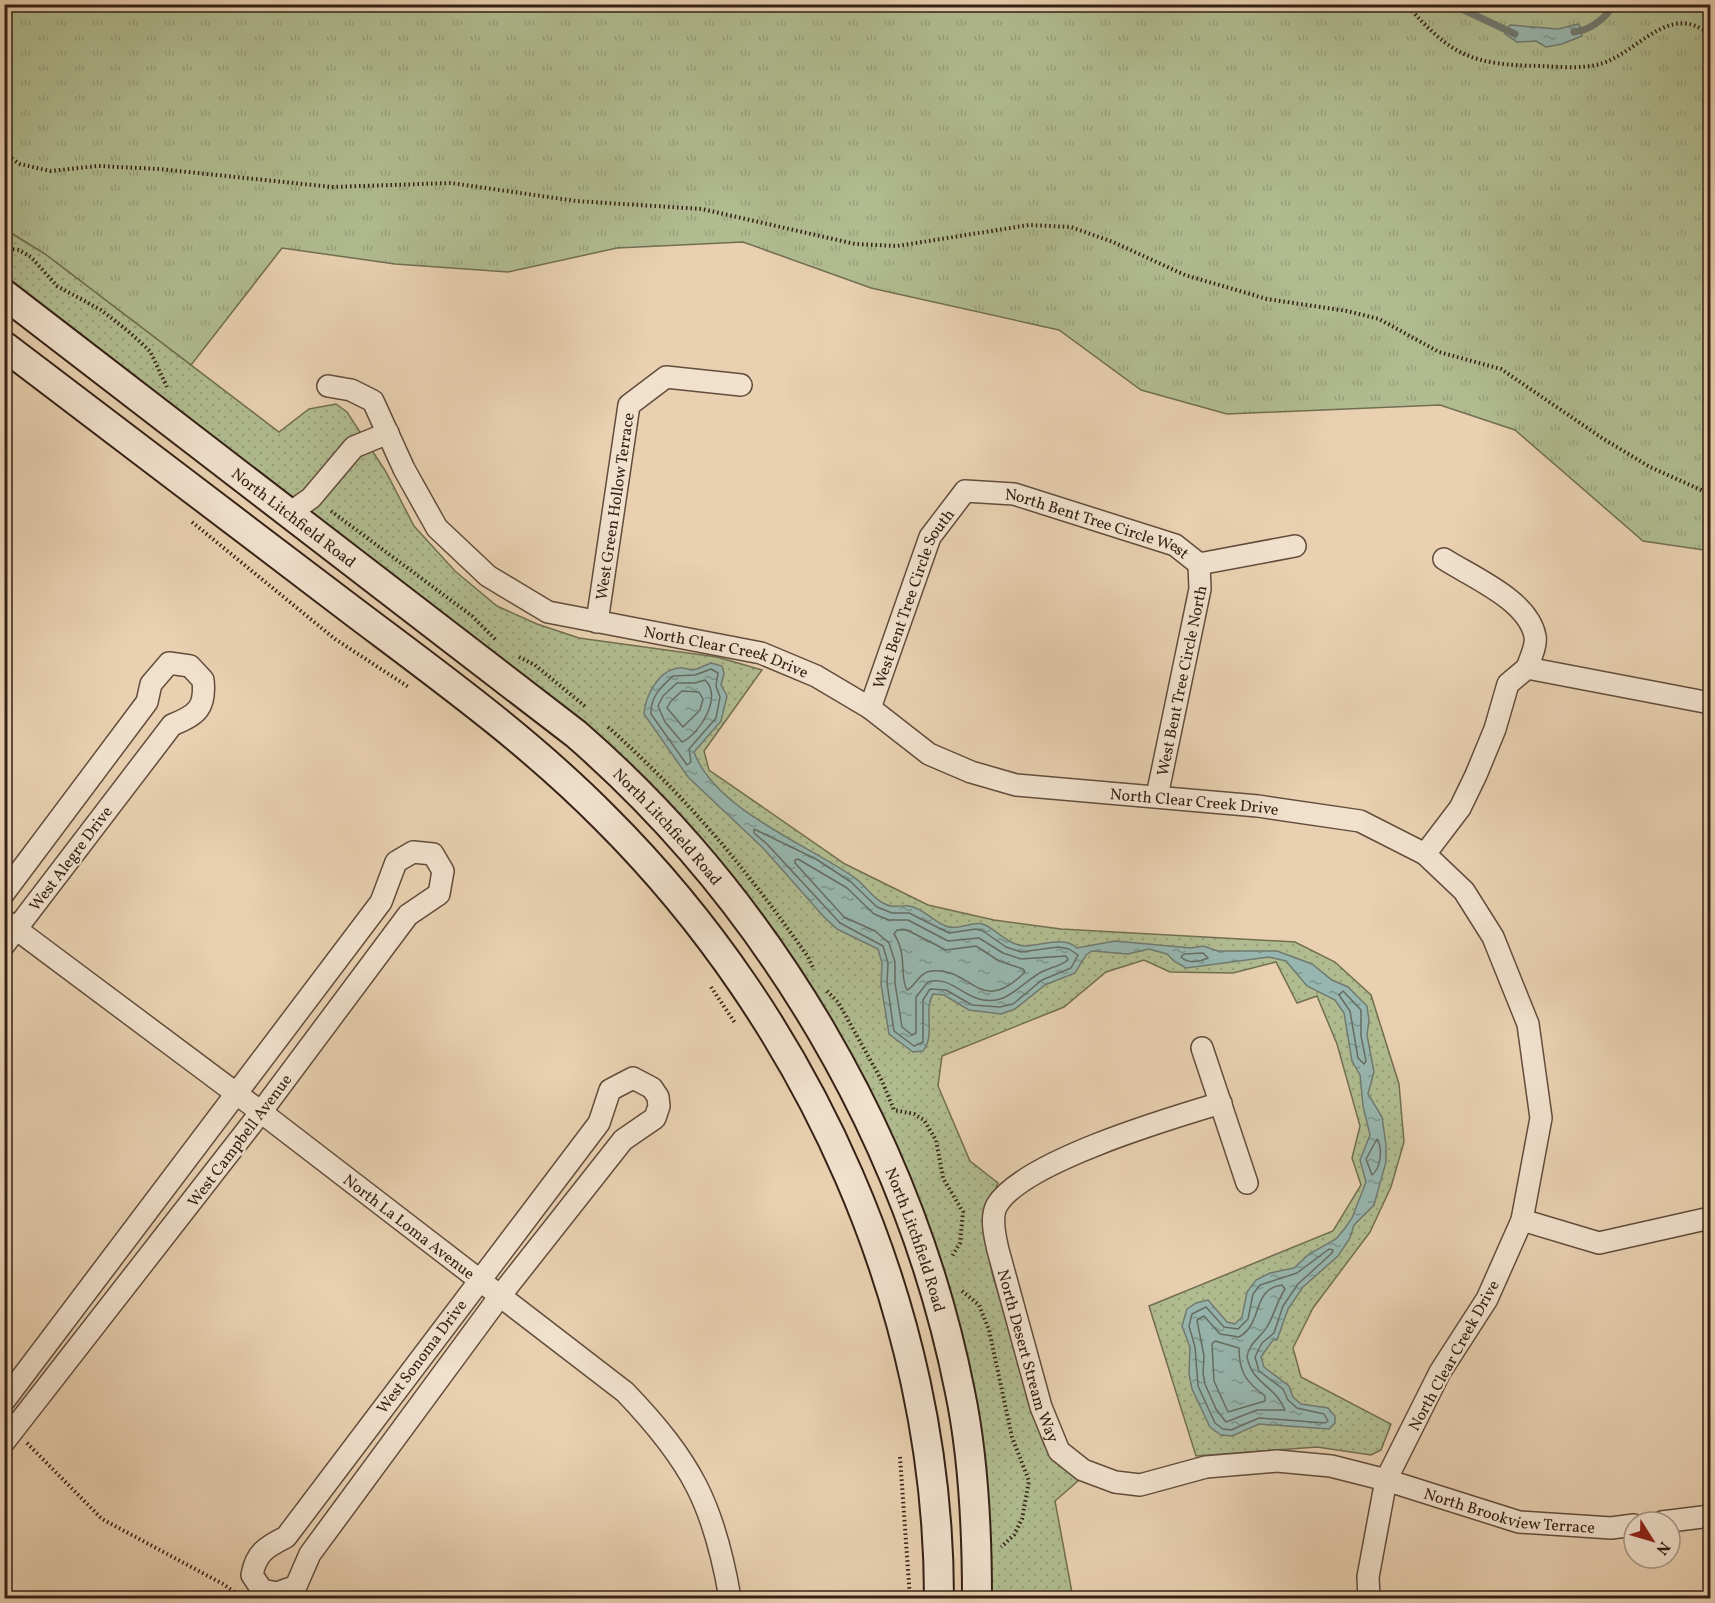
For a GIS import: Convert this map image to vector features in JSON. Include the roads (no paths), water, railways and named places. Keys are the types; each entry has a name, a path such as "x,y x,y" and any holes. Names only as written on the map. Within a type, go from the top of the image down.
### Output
{"main road":[{"name":"North Litchfield Road","path":"4,294 535,700 608,761 688,845 726,890 797,991 841,1065 878,1142 912,1226 937,1303 960,1390 967,1434 977,1553 977,1599"},
{"path":"4,346 424,665 537,755 589,801 636,849 707,934 767,1022 822,1116 841,1153 874,1243 895,1306 927,1447 936,1520 939,1599"}],"street":[{"name":"West Green Hollow Terrace","path":"597,622 629,405 666,377 741,385"},
{"name":"North Clear Creek Drive","path":"328,386 351,390 373,401 404,469 437,528 488,576 548,612 760,653 816,676 870,708 929,754 971,772 1016,785 1083,793 1157,796 1258,806 1360,821 1425,854 1464,891 1493,937 1528,1024 1541,1118 1522,1220 1487,1299 1440,1372 1386,1480 1368,1577 1369,1599"},
{"path":"291,512 311,498 354,447 388,433"},
{"name":"North Bent Tree Circle West","path":"965,491 1014,494 1175,545 1199,564 1295,546"},
{"name":"West Bent Tree Circle South","path":"870,708 930,537 965,491"},
{"path":"1425,854 1460,808 1495,729 1508,684 1527,668 1536,638 1529,620 1515,603 1444,559"},
{"name":"West Bent Tree Circle North","path":"1157,796 1200,589 1199,564"},
{"name":"West Alegre Drive","path":"4,893 147,702 152,684 169,663 190,666 204,680 205,698 193,716 172,725 8,932"},
{"path":"1527,668 1710,703"},
{"name":"West Alegre Drive","path":"87,782 114,801"},
{"name":"West Campbell Avenue","path":"4,1401 381,902 396,862 413,852 433,854 443,871 439,894 408,915 261,1112 9,1437"},
{"name":"North La Loma Avenue","path":"8,932 261,1112 625,1392 656,1425 682,1459 706,1504 721,1547 730,1599"},
{"path":"330,970 354,988"},
{"path":"1202,1048 1247,1183"},
{"name":"West Sonoma Drive","path":"633,1078 652,1088 659,1106 655,1118 623,1140 501,1296 310,1554 296,1586 277,1593 262,1590 252,1575 254,1559 285,1537 570,1161 599,1123 610,1090 633,1078"},
{"name":"North Desert Stream Way","path":"1221,1103 1066,1158 1019,1182 996,1206 993,1229 998,1250 1041,1407 1059,1452 1083,1470 1114,1482 1140,1485 1206,1467 1277,1461 1331,1466 1386,1480"},
{"path":"570,1161 593,1178"},
{"path":"1522,1220 1599,1244 1710,1218"},
{"path":"100,1274 122,1291"},
{"path":"360,1438 384,1455"},
{"name":"North Brookview Terrace","path":"1386,1480 1519,1522 1611,1528 1622,1527"},
{"path":"1682,1520 1710,1516"}],"water":[{"path":"1579,24 1582,36 1562,44 1546,47 1536,41 1517,42 1505,34 1510,25 1558,29"},
{"path":"711,663 722,666 724,673 721,685 727,696 721,721 694,752 705,772 721,791 741,808 852,876 883,903 914,907 949,927 985,925 1008,940 1025,946 1065,942 1077,948 1115,941 1191,948 1203,946 1218,951 1277,951 1312,964 1332,980 1348,987 1367,1006 1369,1021 1367,1035 1374,1072 1368,1094 1382,1117 1386,1145 1386,1162 1374,1205 1354,1225 1350,1238 1338,1256 1303,1287 1288,1309 1277,1340 1273,1340 1261,1357 1264,1367 1289,1386 1293,1397 1301,1404 1328,1408 1335,1416 1335,1423 1329,1429 1259,1424 1232,1436 1221,1435 1210,1427 1192,1389 1189,1374 1190,1347 1182,1326 1187,1309 1196,1303 1208,1300 1227,1322 1235,1324 1242,1317 1247,1292 1256,1280 1270,1273 1294,1268 1309,1254 1336,1239 1352,1218 1366,1182 1360,1160 1370,1135 1363,1106 1360,1075 1352,1061 1344,1013 1335,1000 1307,986 1286,961 1269,957 1186,968 1167,954 1149,949 1128,954 1092,951 1086,955 1075,973 1045,985 1015,1009 1001,1014 969,1010 944,995 933,994 929,1008 927,1045 923,1051 913,1052 889,1034 881,984 882,963 878,949 837,929 824,917 763,848 688,777 644,714 654,685 665,674 679,668 691,670"}],"waterway":[{"path":"1451,4 1515,34"},
{"path":"1574,32 1586,29 1597,22 1615,4"}]}
